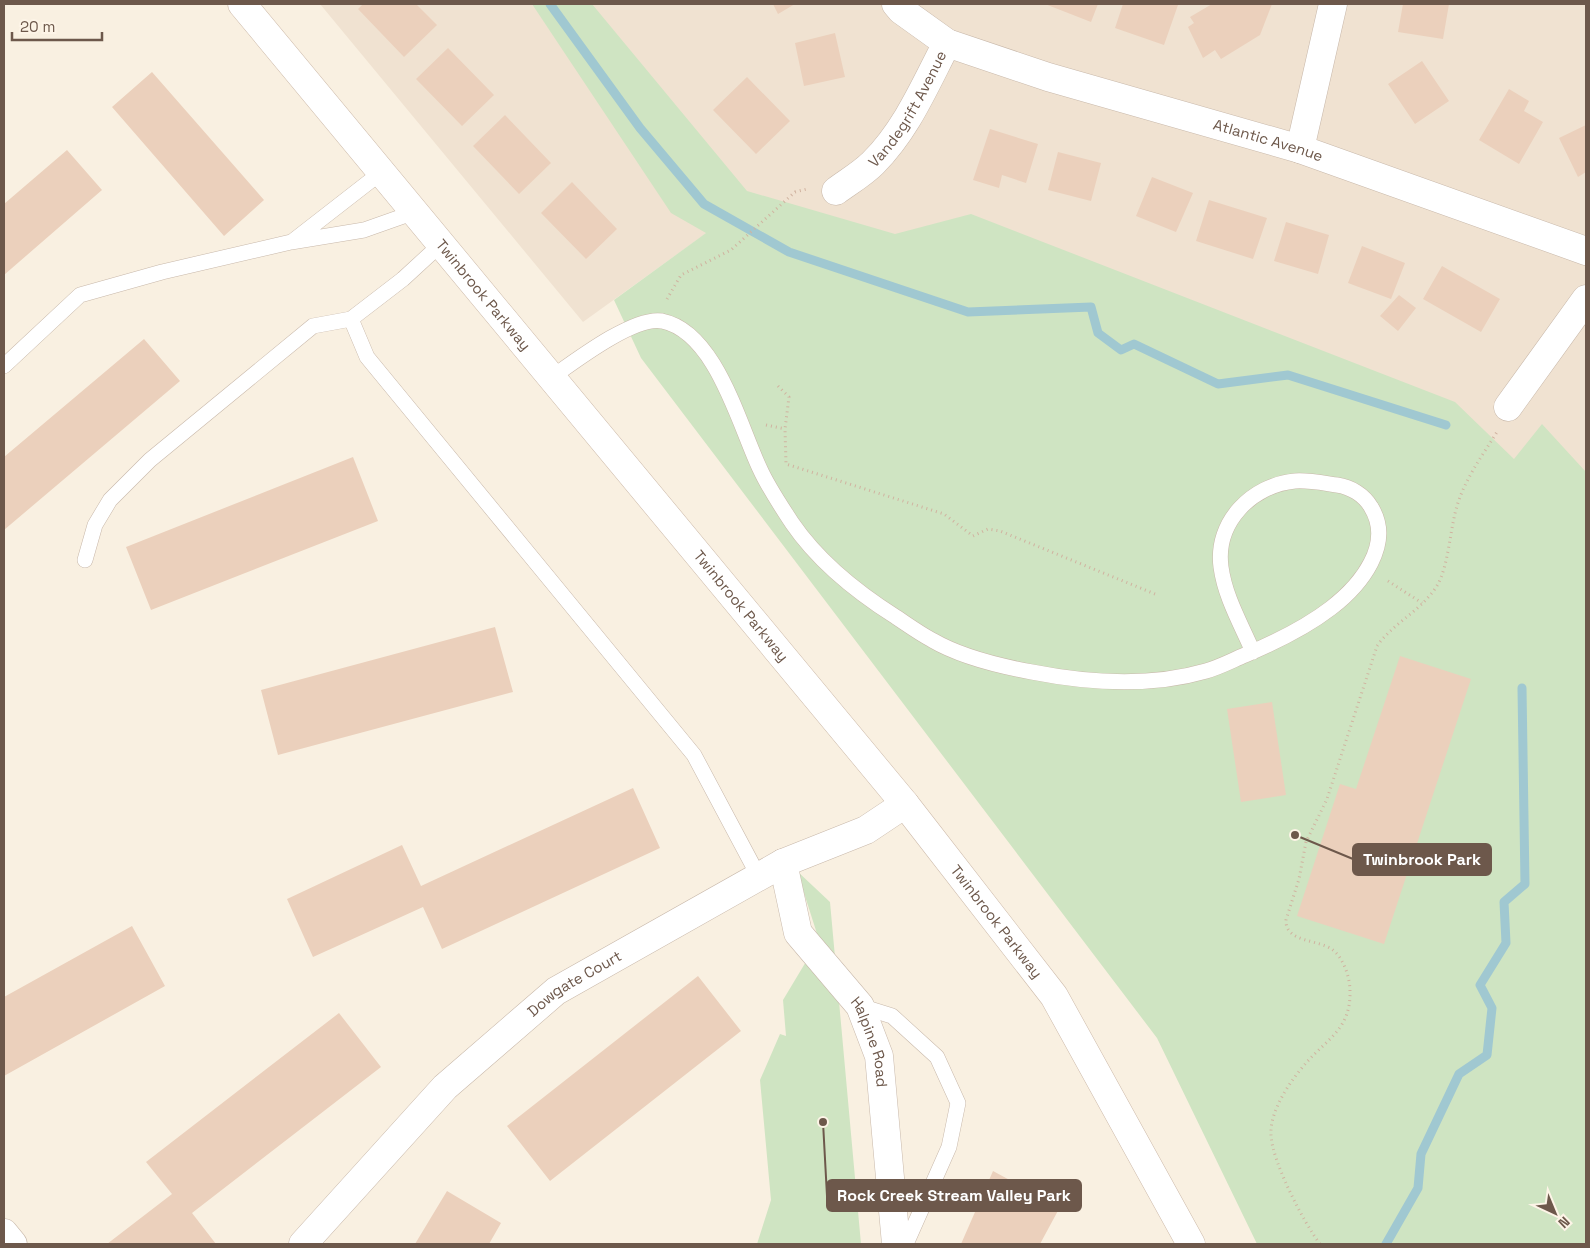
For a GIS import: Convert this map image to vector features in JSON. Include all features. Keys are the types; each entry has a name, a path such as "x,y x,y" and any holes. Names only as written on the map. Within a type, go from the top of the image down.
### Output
{"street":[{"name":"Twinbrook Parkway","path":"242,4 383,171 551,378 905,804 1054,996 1191,1244"},
{"name":"Vandegrift Avenue","path":"836,191 872,164 894,140 914,109 947,43 901,10 896,4"},
{"path":"1300,149 1333,4"},
{"name":"Atlantic Avenue","path":"947,43 1048,77 1300,149 1586,251"},
{"path":"1508,407 1586,299"},
{"name":"Dowgate Court","path":"303,1244 445,1087 556,991 783,863 866,830 905,804"},
{"name":"Halpine Road","path":"783,863 798,933 860,1006 879,1056 896,1244"},
{"path":"4,1233 12,1244"}],"lane":[{"path":"292,242 383,171"},
{"path":"4,366 80,295 162,272 292,242 364,230 415,212"},
{"path":"85,560 95,525 110,500 150,460 313,326 351,319 403,279 441,244"},
{"path":"351,319 367,356 694,754 759,877"},
{"path":"551,378 599,345 642,323 661,321 688,332 704,350 719,375 761,472 794,526 832,569 881,608 934,642 999,666 1060,678 1115,681 1163,679 1206,671 1253,652 1283,639 1334,606 1353,588 1368,568 1378,549 1380,528 1374,510 1366,499 1348,487 1296,481 1260,490 1232,518 1220,543 1221,567 1230,600 1253,652"},
{"path":"860,1006 892,1016 937,1057 958,1103 949,1147 906,1244"}],"path":[{"path":"661,321 666,300 681,275 731,250 795,192 805,189 836,191"},
{"path":"778,386 788,397 785,429 786,464 944,514 973,536 988,530 1000,531 1155,594"},
{"path":"1320,1244 1302,1215 1282,1172 1270,1133 1279,1104 1294,1078 1307,1062 1335,1036 1342,1025 1349,1008 1350,991 1346,972 1333,950 1291,934 1286,927 1286,920 1299,879 1306,842 1328,800 1377,646 1388,631 1422,604 1439,582 1457,505 1464,485 1502,423 1508,407"},
{"path":"763,424 785,429"},
{"path":"1368,568 1422,604"}],"shaded area":[{"path":"320,4 1586,4 1586,572 875,239 758,196 583,322"}],"green space":[{"path":"532,4 592,4 747,191 895,234 971,214 1455,402 1514,459 1542,424 1586,472 1586,1244 1257,1244 1157,1038 641,358 614,300 706,233 671,213"},
{"path":"797,871 830,902 861,1244 757,1244 771,1200 760,1080 780,1034 786,1036 783,1000 819,940"}],"building":[{"path":"363,4 416,4 437,25 404,57 358,9"},
{"path":"773,4 795,4 778,14"},
{"path":"1045,4 1098,4 1091,22"},
{"path":"1123,4 1178,5 1164,45 1115,28"},
{"path":"1212,4 1272,4 1260,35 1221,59 1215,50 1203,58 1188,27 1194,23 1190,17"},
{"path":"1403,4 1449,4 1443,39 1398,32"},
{"path":"835,33 845,77 804,86 795,43"},
{"path":"448,48 494,95 462,126 416,79"},
{"path":"1422,61 1449,101 1415,124 1388,84"},
{"path":"152,72 264,200 224,236 112,107"},
{"path":"747,77 790,121 756,154 713,110"},
{"path":"1509,89 1529,101 1524,111 1543,122 1519,164 1479,140"},
{"path":"505,115 551,163 519,194 473,146"},
{"path":"1586,125 1586,172 1578,177 1559,138"},
{"path":"990,129 1038,144 1026,183 1002,175 999,188 973,180"},
{"path":"67,150 102,190 4,275 4,204"},
{"path":"1058,152 1101,163 1091,201 1048,190"},
{"path":"1152,177 1193,193 1176,232 1136,216"},
{"path":"572,182 617,229 586,259 541,213"},
{"path":"1209,200 1267,218 1253,259 1196,241"},
{"path":"1286,222 1329,235 1318,274 1274,261"},
{"path":"1362,246 1405,263 1391,299 1348,283"},
{"path":"1442,266 1500,299 1481,332 1423,299"},
{"path":"1399,295 1416,308 1398,331 1380,316"},
{"path":"144,339 180,381 4,530 4,457"},
{"path":"353,457 378,521 151,610 126,547"},
{"path":"495,627 513,692 278,755 261,690"},
{"path":"1400,656 1471,679 1384,944 1297,916 1340,784 1356,789"},
{"path":"1272,702 1286,795 1241,802 1227,709"},
{"path":"633,788 660,848 442,949 423,907 313,957 287,899 402,845 421,886"},
{"path":"132,926 165,986 4,1076 4,997"},
{"path":"698,976 741,1031 550,1181 507,1126"},
{"path":"339,1013 381,1067 192,1213 216,1244 107,1244 172,1194 146,1162"},
{"path":"993,1171 1060,1207 1040,1244 961,1244"},
{"path":"447,1191 501,1223 489,1244 415,1244"}],"waterway":[{"path":"550,4 640,128 704,204 789,252 968,312 1091,307 1098,333 1121,350 1134,344 1218,384 1288,375 1446,425"},
{"path":"1386,1244 1418,1188 1421,1154 1459,1074 1487,1055 1492,1008 1480,985 1506,943 1504,902 1525,884 1522,688"}],"place":[{"name":"Twinbrook Park","path":"1295,835"},
{"name":"Rock Creek Stream Valley Park","path":"823,1122"}]}
